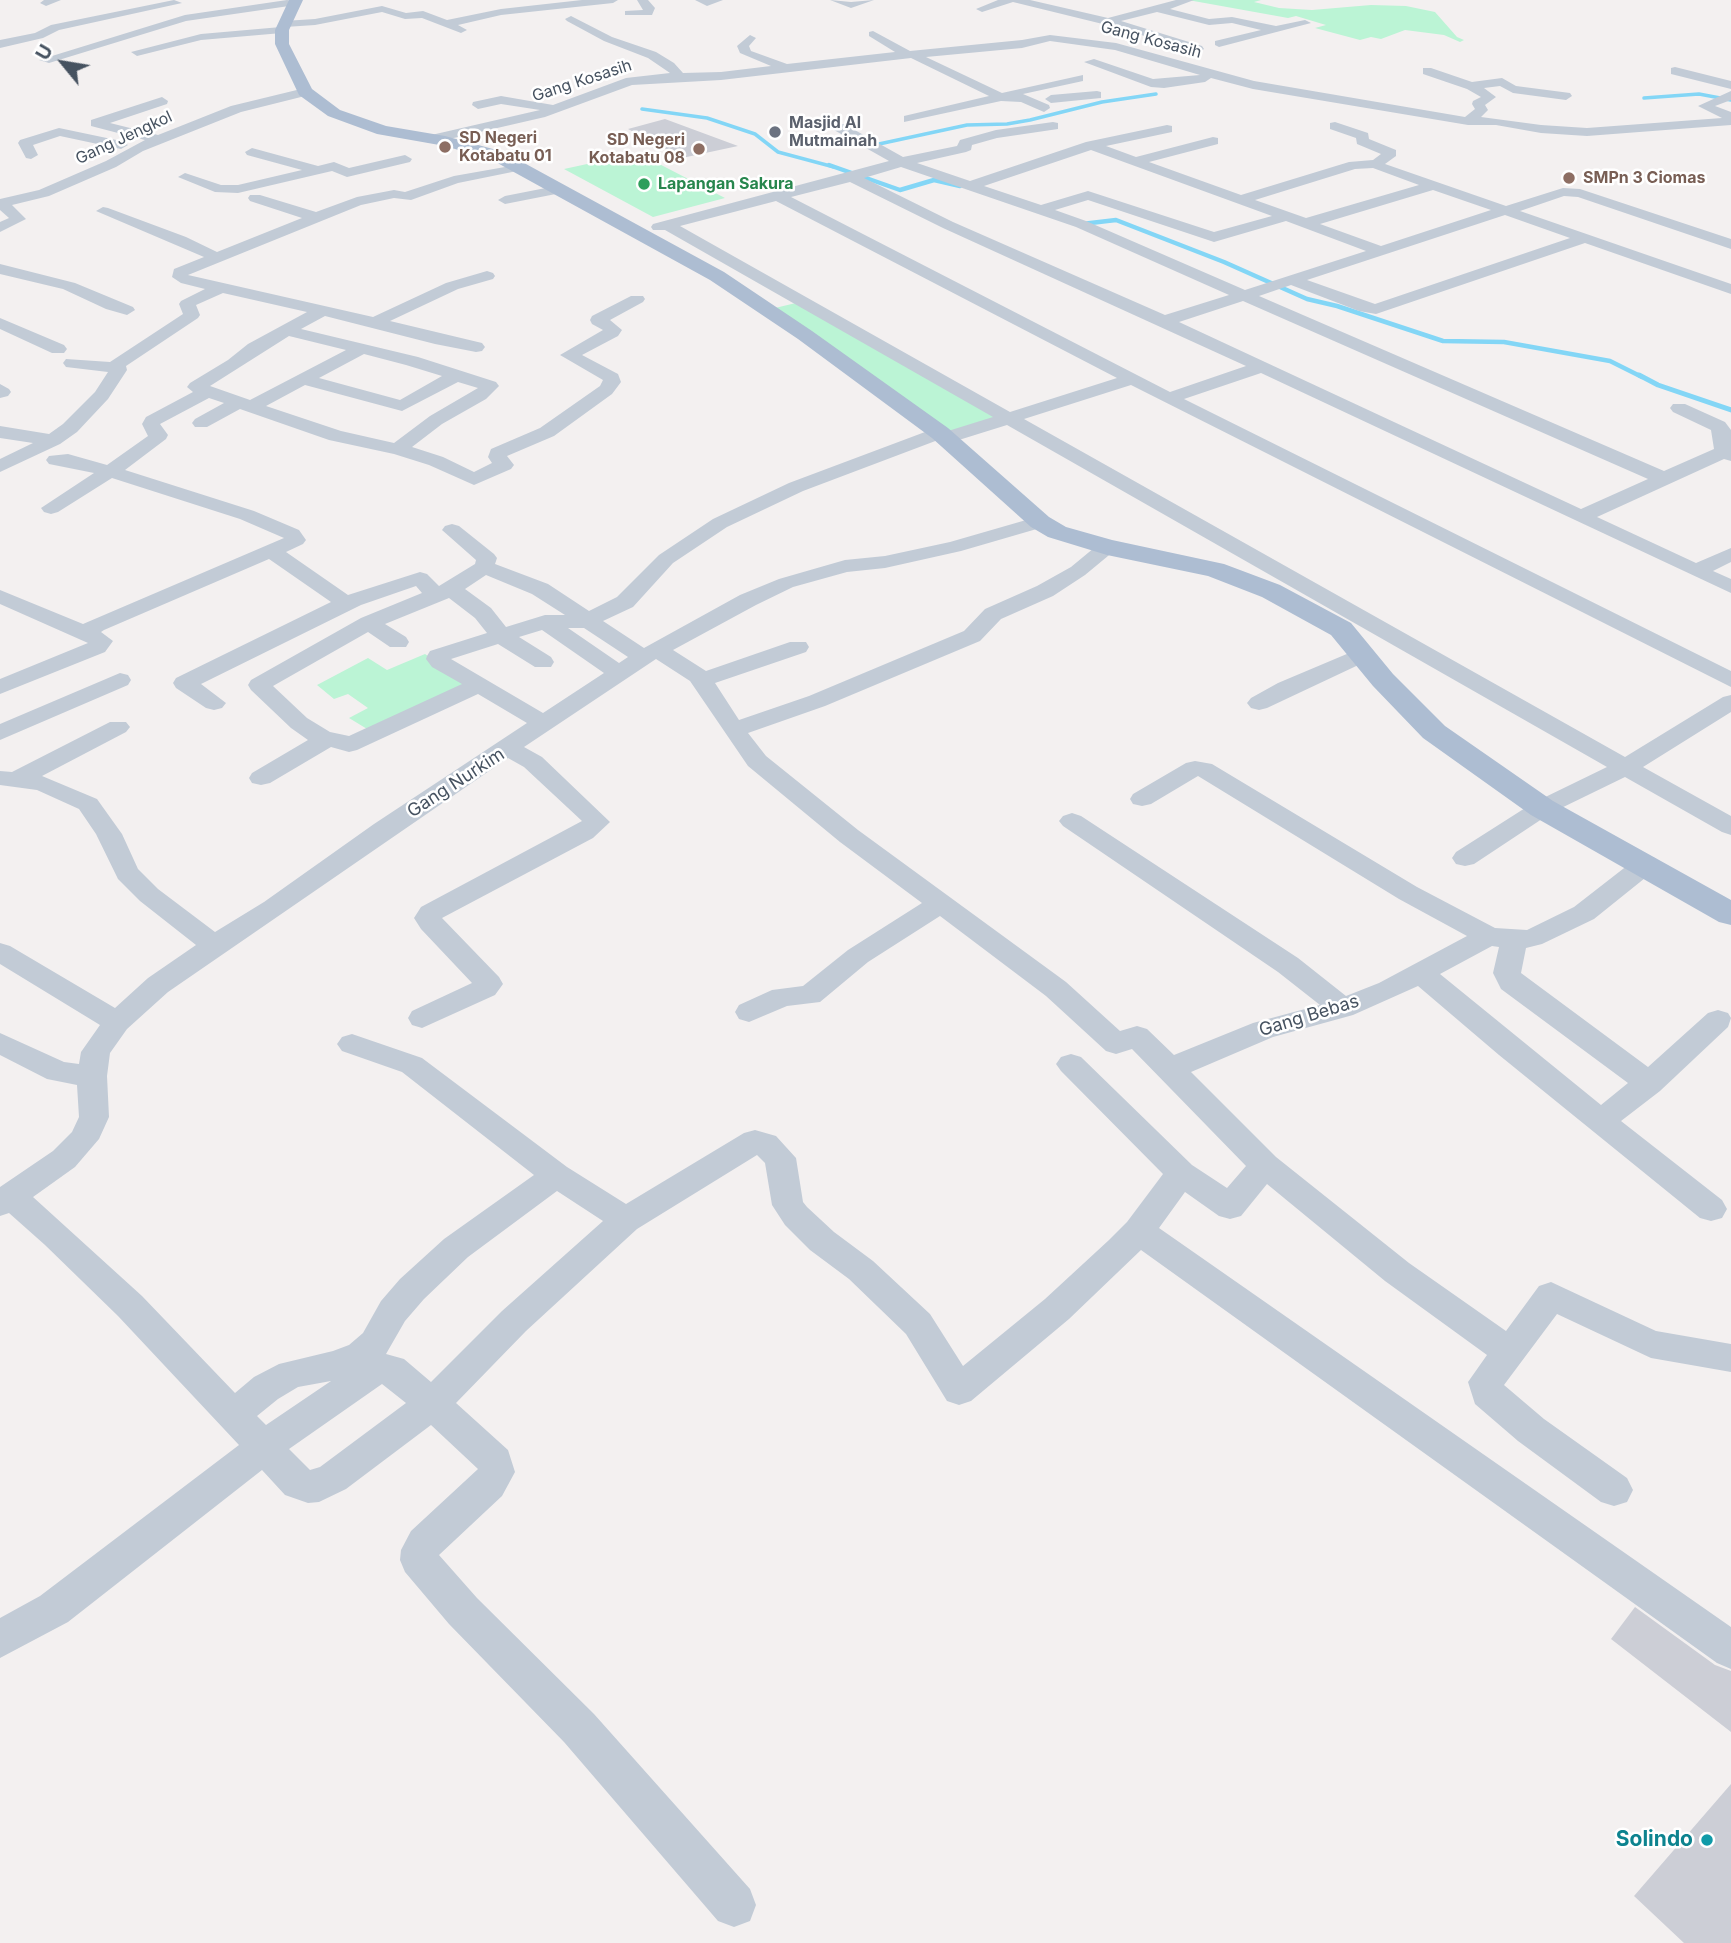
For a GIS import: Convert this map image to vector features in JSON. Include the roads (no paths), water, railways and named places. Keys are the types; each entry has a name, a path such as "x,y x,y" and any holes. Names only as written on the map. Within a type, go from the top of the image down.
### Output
{"main road":[{"path":"298,4 283,27 282,44 305,92 334,113 383,130 479,149 640,232 750,298 943,435 1040,522 1066,536 1107,548 1215,570 1271,591 1341,629 1361,655 1434,732 1542,808 1731,914"}],"street":[{"path":"0,44 38,36 54,27 192,0"},
{"path":"444,24 501,12 613,0"},
{"path":"629,13 648,13 649,8 642,0"},
{"path":"700,0 706,3 718,0"},
{"path":"835,0 852,5 869,0"},
{"path":"982,9 1009,0"},
{"path":"1016,0 1108,22 1198,49"},
{"path":"1050,38 1189,0"},
{"path":"41,20 129,1"},
{"path":"1125,3 1209,22 1232,20 1311,34"},
{"path":"45,60 185,18 298,4"},
{"path":"137,52 201,37 283,27 382,9 405,16 423,14 461,30"},
{"path":"571,19 608,39 652,55 680,77"},
{"path":"1219,43 1304,23"},
{"path":"1171,40 1195,32"},
{"path":"873,34 910,55 947,69 968,83 999,97 1023,98 1065,131 1095,144 1381,251"},
{"path":"750,38 743,46 746,53 788,68"},
{"name":"Gang Kosasih","path":"405,159 399,155 439,140 556,109 620,83 721,76 1022,44 1050,38 1116,47 1253,85 1468,121 1496,121 1566,131 1601,131 1731,119"},
{"path":"1090,62 1151,83 1214,75"},
{"path":"1427,71 1471,86 1490,97 1478,104 1482,110 1468,121"},
{"path":"1675,71 1731,85"},
{"path":"909,119 1079,78"},
{"path":"968,83 994,79"},
{"path":"1199,79 1252,91"},
{"path":"1471,86 1502,82 1513,89 1566,96"},
{"path":"1326,96 1345,85"},
{"name":"Gang Jengkol","path":"0,228 19,219 1,203 44,192 111,164 138,148 224,113 305,92"},
{"path":"1031,102 1097,95"},
{"path":"1721,98 1704,107 1731,119"},
{"path":"478,105 512,101 556,109"},
{"path":"159,140 96,123 162,102"},
{"path":"206,109 224,113"},
{"path":"1590,116 1601,131"},
{"path":"972,185 1095,144 1163,129 1143,121"},
{"path":"1335,126 1363,135 1362,141 1391,153 1377,164"},
{"path":"839,127 901,162 1081,224 1245,293 1663,478"},
{"path":"640,232 901,162 961,149 966,147 965,143 996,134 1065,131"},
{"path":"31,155 25,143 59,132 138,148"},
{"path":"1135,161 1213,141"},
{"path":"252,152 319,170"},
{"path":"185,177 220,189 238,190 334,166 347,173 405,159 405,171 394,180"},
{"path":"1242,199 1354,165 1377,164 1731,289"},
{"path":"476,347 435,340 375,322 220,288 180,277 180,272 214,256 373,197 394,194 406,197 454,180 517,167"},
{"path":"858,175 948,225 1164,321 1731,587"},
{"path":"1306,223 1433,186"},
{"path":"505,200 561,189"},
{"path":"1164,321 1555,193 1572,192 1731,244"},
{"path":"1041,209 1088,195 1214,237 1289,216"},
{"path":"778,196 1169,398 1731,680"},
{"path":"255,198 315,217"},
{"path":"103,211 181,240 214,256"},
{"path":"667,225 1731,827"},
{"path":"1278,282 1376,309 1586,238"},
{"path":"1680,271 1718,258"},
{"path":"0,269 69,286 127,310"},
{"path":"375,322 460,282 487,276"},
{"path":"0,466 54,450 102,395 117,364 178,318 192,314 187,304 220,288"},
{"path":"323,310 196,386 336,436 398,449 446,464 472,478 501,467 504,462 497,457 498,453 547,432 606,390 612,378 569,355 614,330 598,320 637,299"},
{"path":"5,329 58,349"},
{"path":"286,330 401,358 487,384 490,389 436,420 398,449"},
{"path":"401,358 435,340"},
{"path":"201,423 302,379 363,348"},
{"path":"72,363 117,368"},
{"path":"1169,398 1261,367"},
{"path":"302,379 402,406 457,375"},
{"path":"545,724 437,660 444,653 545,622 586,621 625,602 666,559 720,523 796,487 943,435 1010,420 1132,379"},
{"path":"51,508 155,440 159,435 151,424 152,421 208,391"},
{"path":"1580,517 1663,478 1727,453 1723,432 1718,426 1679,408"},
{"path":"0,432 54,450 68,460 247,515 296,536 296,540 272,552 96,625 85,633"},
{"name":"Gang Nurkim","path":"5,1200 64,1159 84,1139 94,1117 92,1076 96,1052 117,1022 158,985 214,945 274,908 383,830 650,654 748,600 786,583 845,566 885,562 954,547 1040,522"},
{"path":"325,740 299,723 259,685 435,588 480,570 487,558 452,530"},
{"path":"734,730 830,696 960,642 977,632 993,614 1045,591 1078,571 1107,548"},
{"path":"272,552 346,603"},
{"path":"1696,571 1731,554"},
{"path":"214,703 184,683 346,603 435,588 455,569 480,570 540,589 586,621 650,654 697,674 757,761 849,836 1056,989 1116,1044 1137,1036 1265,1165 1397,1272 1510,1353"},
{"path":"435,588 483,613 501,636 543,662"},
{"path":"0,596 103,643 0,687"},
{"path":"545,622 620,674"},
{"path":"369,623 397,642"},
{"path":"701,680 798,647"},
{"path":"1259,703 1361,655"},
{"path":"0,733 120,680"},
{"path":"261,778 325,740 331,738 352,744 481,684"},
{"path":"1465,858 1542,808 1626,767 1731,702"},
{"path":"8,778 118,727"},
{"path":"422,1018 489,984 431,923 428,918 431,913 584,832 597,822 533,762 509,749"},
{"path":"1142,799 1195,768 1203,769 1408,893 1501,938 1511,982 1649,1083"},
{"path":"8,778 54,786 93,808 127,873 149,895 214,945"},
{"path":"1072,821 1288,965 1343,1008"},
{"name":"Gang Bebas","path":"1170,1069 1263,1030 1343,1008 1501,938 1532,938 1584,913 1646,864"},
{"path":"749,1012 782,997 810,995 858,956 940,904"},
{"path":"0,953 117,1022"},
{"path":"1422,974 1509,1048 1711,1209"},
{"path":"1602,1120 1649,1083 1718,1020"},
{"path":"0,1043 58,1072 92,1076"},
{"path":"352,1044 412,1065 556,1175 626,1220"},
{"path":"1071,1064 1181,1173 1230,1207 1265,1165"},
{"path":"5,1200 57,1236 130,1306 298,1483 308,1488 319,1486 432,1404 514,1321 626,1220 755,1140 760,1141 780,1158 788,1205 796,1216 822,1241 861,1270 918,1324 959,1390 1057,1309 1139,1231 1181,1173"},
{"path":"233,1415 265,1388 291,1374 338,1365 361,1355 374,1343 393,1311 412,1289 456,1248 556,1175"},
{"path":"1139,1231 1731,1650"},
{"path":"1614,1490 1531,1430 1488,1394 1486,1382 1551,1296 1651,1344 1731,1358"},
{"path":"0,1639 54,1609 265,1446 376,1369 385,1367 398,1372 487,1452 495,1461 497,1472 489,1484 424,1543 419,1550 419,1560 463,1611 579,1728 734,1905"}],"waterway":[{"path":"879,144 967,125 1007,124 1030,120 1102,102 1156,94"},
{"path":"1644,98 1699,94 1731,100"},
{"path":"642,109 707,118 755,134 778,152 834,167"},
{"path":"829,165 900,190 934,180 960,186"},
{"path":"1082,224 1116,220 1224,262 1307,299 1337,306 1443,341 1504,342 1610,361 1642,377"},
{"path":"1639,375 1658,385 1731,410"}],"place":[{"name":"Masjid Al Mutmainah","path":"775,132"},
{"name":"SD Negeri Kotabatu 01","path":"445,147"},
{"name":"SD Negeri Kotabatu 08","path":"699,149"},
{"name":"SMPn 3 Ciomas","path":"1569,178"},
{"name":"Lapangan Sakura","path":"644,184"},
{"name":"Solindo","path":"1707,1840"}]}
